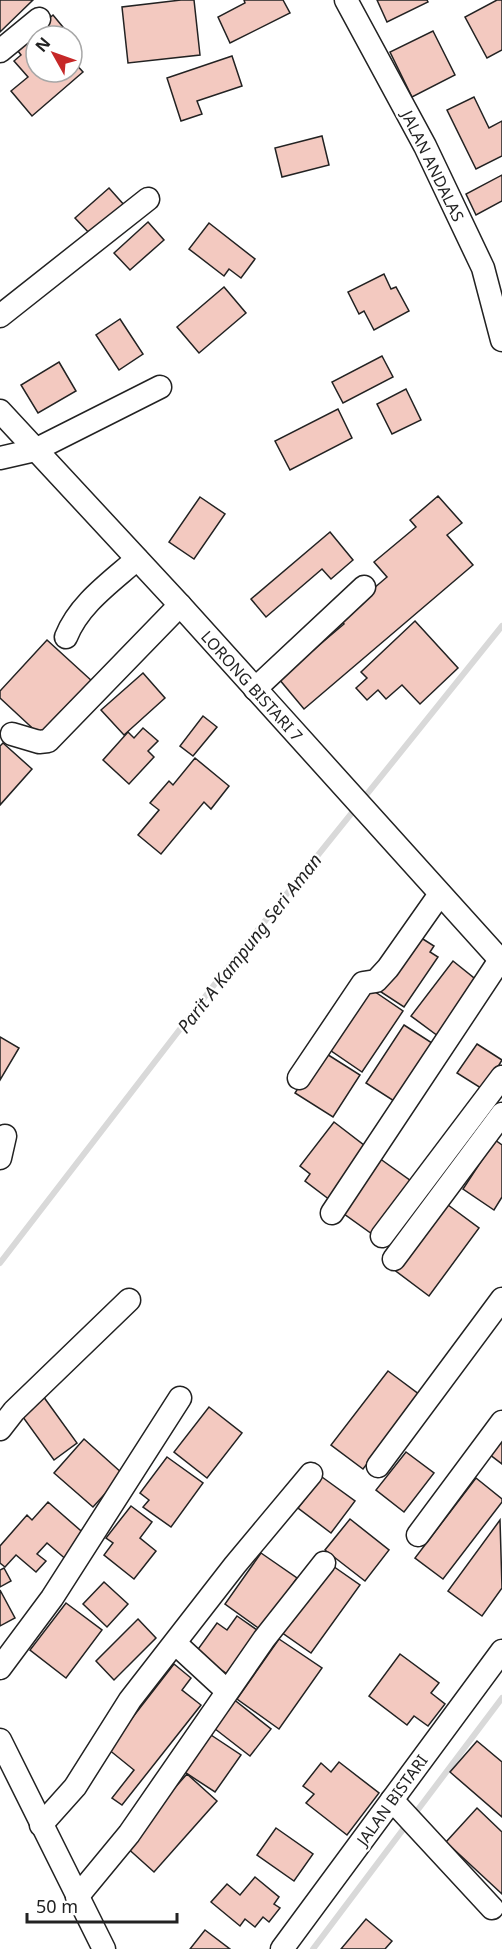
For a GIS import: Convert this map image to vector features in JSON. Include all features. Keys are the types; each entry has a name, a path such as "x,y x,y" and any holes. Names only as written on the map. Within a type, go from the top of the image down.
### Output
{"street":[{"name":"JALAN ANDALAS","path":"346,0 425,146 483,268 502,340"},
{"path":"0,51 39,19"},
{"path":"0,316 148,199"},
{"path":"0,458 35,450 160,387"},
{"name":"LORONG BISTARI 7","path":"0,411 180,605 501,961"},
{"path":"66,637 71,624 82,608 137,559"},
{"path":"255,689 364,587"},
{"path":"12,734 39,742 48,741 180,605"},
{"path":"300,1078 363,983 376,981 388,968 440,894"},
{"path":"332,1213 501,961"},
{"path":"382,1236 502,1077"},
{"path":"394,1259 502,1114"},
{"path":"378,1466 502,1299"},
{"path":"0,1430 14,1411 129,1300"},
{"path":"0,1668 52,1598 180,1398"},
{"path":"418,1535 502,1422"},
{"path":"41,1825 75,1786 130,1700 176,1644 235,1565 311,1474"},
{"path":"77,1897 129,1834 264,1639 324,1563"},
{"path":"176,1644 227,1691"},
{"name":"JALAN BISTARI","path":"282,1949 397,1805 502,1652"},
{"path":"0,1740 104,1949"},
{"path":"397,1805 492,1908"}],"building":[{"path":"0,0 33,0 0,32"},
{"path":"194,0 200,55 128,63 122,7"},
{"path":"244,0 283,0 290,13 230,43 218,17 245,3"},
{"path":"377,0 427,0 428,2 387,22"},
{"path":"497,0 502,0 502,50 487,58 465,17"},
{"path":"53,15 60,24 42,24"},
{"path":"433,31 455,75 412,97 390,52"},
{"path":"24,39 24,72 14,61 21,55 15,47"},
{"path":"232,56 242,86 197,101 202,114 181,121 167,78"},
{"path":"24,80 24,84 69,84 32,116 11,91"},
{"path":"474,97 489,128 502,121 502,156 476,169 447,110"},
{"path":"322,136 329,165 282,177 275,148"},
{"path":"502,175 502,201 476,215 466,194"},
{"path":"109,188 125,206 91,235 75,218"},
{"path":"148,222 164,240 130,270 114,253"},
{"path":"209,223 255,259 241,278 229,269 224,276 189,249"},
{"path":"384,274 391,289 396,287 409,311 374,330 364,311 359,314 348,292"},
{"path":"224,287 246,313 199,353 177,327"},
{"path":"120,319 143,354 119,370 96,335"},
{"path":"382,356 393,377 343,403 332,382"},
{"path":"59,362 76,391 38,413 21,385"},
{"path":"406,389 421,420 392,434 377,404"},
{"path":"338,409 352,438 290,470 275,441"},
{"path":"438,496 462,523 447,535 473,565 304,709 279,679 344,624 339,618 387,577 374,562 416,527 410,520"},
{"path":"200,497 225,514 194,559 169,542"},
{"path":"330,532 353,560 331,579 322,569 266,617 251,599"},
{"path":"415,621 458,668 420,704 402,685 386,699 378,690 367,700 356,688 367,678 361,672"},
{"path":"47,640 93,682 42,737 0,698 0,691"},
{"path":"143,673 165,698 124,735 101,710"},
{"path":"203,716 217,727 193,756 180,746"},
{"path":"143,728 158,741 148,751 154,757 129,784 103,760 128,732 134,738"},
{"path":"3,743 32,769 0,805 0,746"},
{"path":"195,758 229,786 211,809 204,802 161,854 138,835 159,810 150,803 169,781 173,785"},
{"path":"415,934 434,946 430,952 438,957 404,1007 378,990"},
{"path":"453,961 479,982 438,1036 411,1016"},
{"path":"365,985 403,1011 362,1072 324,1046"},
{"path":"404,1025 432,1043 394,1101 366,1083"},
{"path":"0,1037 19,1048 0,1080"},
{"path":"477,1044 502,1060 484,1090 457,1073"},
{"path":"322,1051 360,1075 333,1117 295,1093"},
{"path":"334,1122 369,1149 330,1200 305,1181 310,1174 300,1166"},
{"path":"495,1140 502,1145 502,1197 494,1210 463,1189"},
{"path":"379,1158 411,1181 372,1234 340,1211"},
{"path":"444,1202 479,1228 429,1296 393,1269"},
{"path":"388,1371 420,1395 363,1469 331,1445"},
{"path":"43,1396 77,1443 54,1460 20,1413"},
{"path":"209,1407 242,1433 207,1478 174,1452"},
{"path":"502,1437 502,1464 489,1454"},
{"path":"84,1439 123,1474 93,1507 54,1473"},
{"path":"406,1452 434,1473 404,1512 376,1490"},
{"path":"167,1457 203,1483 171,1527 143,1507 149,1500 140,1493"},
{"path":"322,1477 355,1501 331,1533 298,1508"},
{"path":"476,1478 502,1499 502,1502 443,1579 415,1558"},
{"path":"48,1502 88,1537 68,1561 47,1543 37,1554 46,1561 36,1572 16,1555 5,1567 0,1563 0,1546 27,1515 32,1520"},
{"path":"131,1506 152,1522 140,1538 156,1551 134,1579 104,1555 113,1543 106,1538"},
{"path":"350,1519 389,1550 365,1581 325,1550"},
{"path":"500,1520 502,1588 482,1616 448,1591"},
{"path":"261,1553 297,1578 261,1630 225,1604"},
{"path":"330,1564 360,1585 311,1653 281,1632"},
{"path":"4,1568 11,1581 0,1587 0,1570"},
{"path":"104,1582 128,1604 107,1627 83,1604"},
{"path":"0,1590 15,1618 0,1626"},
{"path":"66,1603 102,1630 66,1678 30,1650"},
{"path":"237,1616 260,1632 230,1676 196,1652 217,1623 227,1630"},
{"path":"138,1619 156,1638 114,1680 96,1661"},
{"path":"279,1639 322,1668 279,1729 237,1699"},
{"path":"400,1654 439,1683 431,1693 445,1704 428,1726 414,1716 407,1725 369,1696"},
{"path":"174,1664 191,1678 182,1690 201,1705 122,1805 112,1798 134,1770 108,1749"},
{"path":"232,1698 271,1729 250,1756 210,1725"},
{"path":"208,1733 241,1755 215,1792 183,1771"},
{"path":"477,1741 502,1762 502,1817 450,1772"},
{"path":"339,1762 379,1793 347,1835 306,1803 314,1794 303,1786 321,1763 331,1772"},
{"path":"187,1774 217,1801 154,1872 124,1845"},
{"path":"477,1808 502,1832 502,1894 446,1842"},
{"path":"276,1828 313,1854 294,1881 257,1855"},
{"path":"255,1877 279,1897 274,1904 280,1908 269,1922 263,1917 255,1927 245,1919 240,1926 211,1902 227,1884 240,1895"},
{"path":"366,1919 392,1941 385,1949 341,1949"},
{"path":"205,1930 230,1949 190,1949"}],"waterway":[{"name":"Parit A Kampung Seri Aman","path":"0,1263 224,972 502,626"},
{"path":"313,1949 502,1698"}]}
